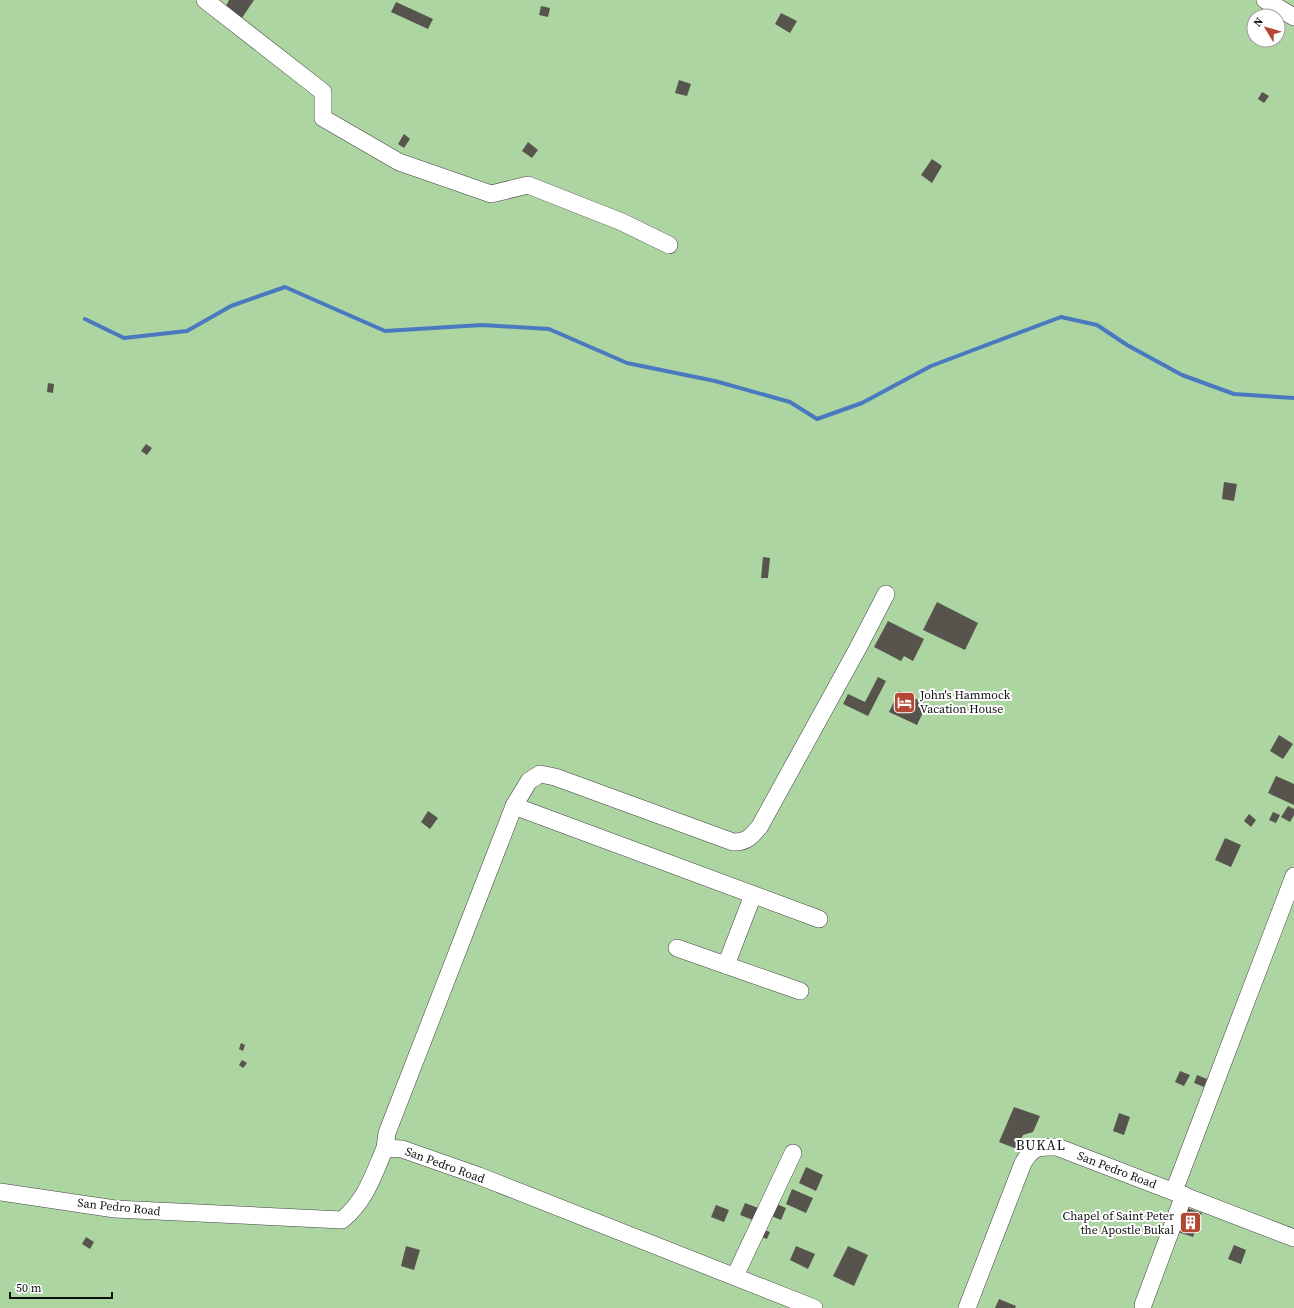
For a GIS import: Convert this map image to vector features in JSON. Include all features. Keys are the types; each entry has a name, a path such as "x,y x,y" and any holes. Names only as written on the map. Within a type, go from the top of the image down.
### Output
{"street":[{"path":"205,0 322,92 323,118 399,162 491,194 528,185 622,222 669,245"},
{"path":"1265,0 1294,17"},
{"path":"385,1148 387,1133 514,806 529,781 540,774 555,777 635,804 733,842 741,843 751,838 768,813 886,594"},
{"path":"514,806 819,919"},
{"path":"1143,1305 1179,1193 1294,876"},
{"path":"726,965 753,895"},
{"path":"678,948 800,991"},
{"name":"San Pedro Road","path":"967,1308 1020,1170 1030,1151 1039,1147 1057,1147 1294,1238"},
{"name":"San Pedro Road","path":"0,1192 115,1209 342,1220 356,1209 366,1192 385,1148 402,1149 479,1176 814,1308"},
{"path":"735,1276 793,1153"}],"green space":[{"path":"0,0 1294,0 1294,1308 0,1308"}],"building":[{"path":"229,0 254,0 242,18 225,8"},
{"path":"396,2 433,19 428,29 391,12"},
{"path":"541,6 550,8 548,17 539,15"},
{"path":"781,13 797,21 790,33 775,24"},
{"path":"679,80 691,84 687,96 675,93"},
{"path":"1262,92 1269,96 1264,103 1258,99"},
{"path":"404,134 410,139 404,148 398,144"},
{"path":"528,142 538,150 532,158 522,151"},
{"path":"932,159 942,166 932,183 921,175"},
{"path":"48,383 54,384 53,393 47,392"},
{"path":"146,444 152,448 147,455 141,451"},
{"path":"1224,482 1237,484 1234,501 1222,499"},
{"path":"763,557 770,558 768,578 761,578"},
{"path":"937,602 978,623 965,650 923,630"},
{"path":"888,621 924,639 913,661 904,656 901,661 874,647"},
{"path":"878,677 886,681 868,716 843,704 848,694 865,702"},
{"path":"899,691 927,704 917,725 889,712"},
{"path":"1279,735 1293,744 1283,759 1270,751"},
{"path":"1276,776 1294,784 1294,805 1268,793"},
{"path":"1288,806 1294,809 1294,815 1290,822 1281,817"},
{"path":"428,811 438,818 430,829 421,822"},
{"path":"1273,812 1280,815 1276,823 1269,820"},
{"path":"1249,814 1256,820 1251,827 1244,821"},
{"path":"1225,838 1241,845 1231,867 1215,860"},
{"path":"241,1043 245,1045 243,1051 239,1049"},
{"path":"242,1060 247,1063 243,1068 239,1065"},
{"path":"1180,1071 1190,1075 1184,1086 1175,1082"},
{"path":"1197,1075 1207,1079 1204,1087 1194,1083"},
{"path":"1014,1107 1040,1116 1033,1132 1023,1135 1017,1149 999,1142"},
{"path":"1119,1113 1130,1117 1124,1135 1113,1131"},
{"path":"806,1167 823,1175 816,1191 799,1183"},
{"path":"792,1189 813,1198 806,1213 786,1204"},
{"path":"772,1202 786,1208 781,1220 767,1214"},
{"path":"745,1203 758,1208 753,1220 740,1215"},
{"path":"716,1205 729,1210 724,1222 711,1217"},
{"name":"Chapel of Saint Peter the Apostle Bukal","path":"1187,1208 1202,1213 1193,1237 1178,1232"},
{"path":"761,1229 770,1232 767,1239 759,1236"},
{"path":"86,1237 94,1242 90,1249 82,1244"},
{"path":"1234,1245 1246,1250 1241,1264 1228,1259"},
{"path":"406,1246 420,1250 414,1270 401,1266"},
{"path":"796,1246 815,1254 808,1269 790,1260"},
{"path":"848,1246 868,1255 854,1286 833,1276"},
{"path":"999,1299 1016,1306 1015,1308 995,1308"}],"waterway":[{"path":"85,319 124,338 187,331 231,306 285,287 385,331 482,325 549,329 627,363 715,381 790,402 817,419 862,403 931,366 1061,317 1097,325 1127,345 1182,375 1234,394 1294,398"}],"place":[{"name":"John's Hammock Vacation House","path":"905,702"},
{"name":"Chapel of Saint Peter the Apostle Bukal","path":"1190,1223"}],"district":[{"name":"BUKAL","path":"1041,1145"}]}
